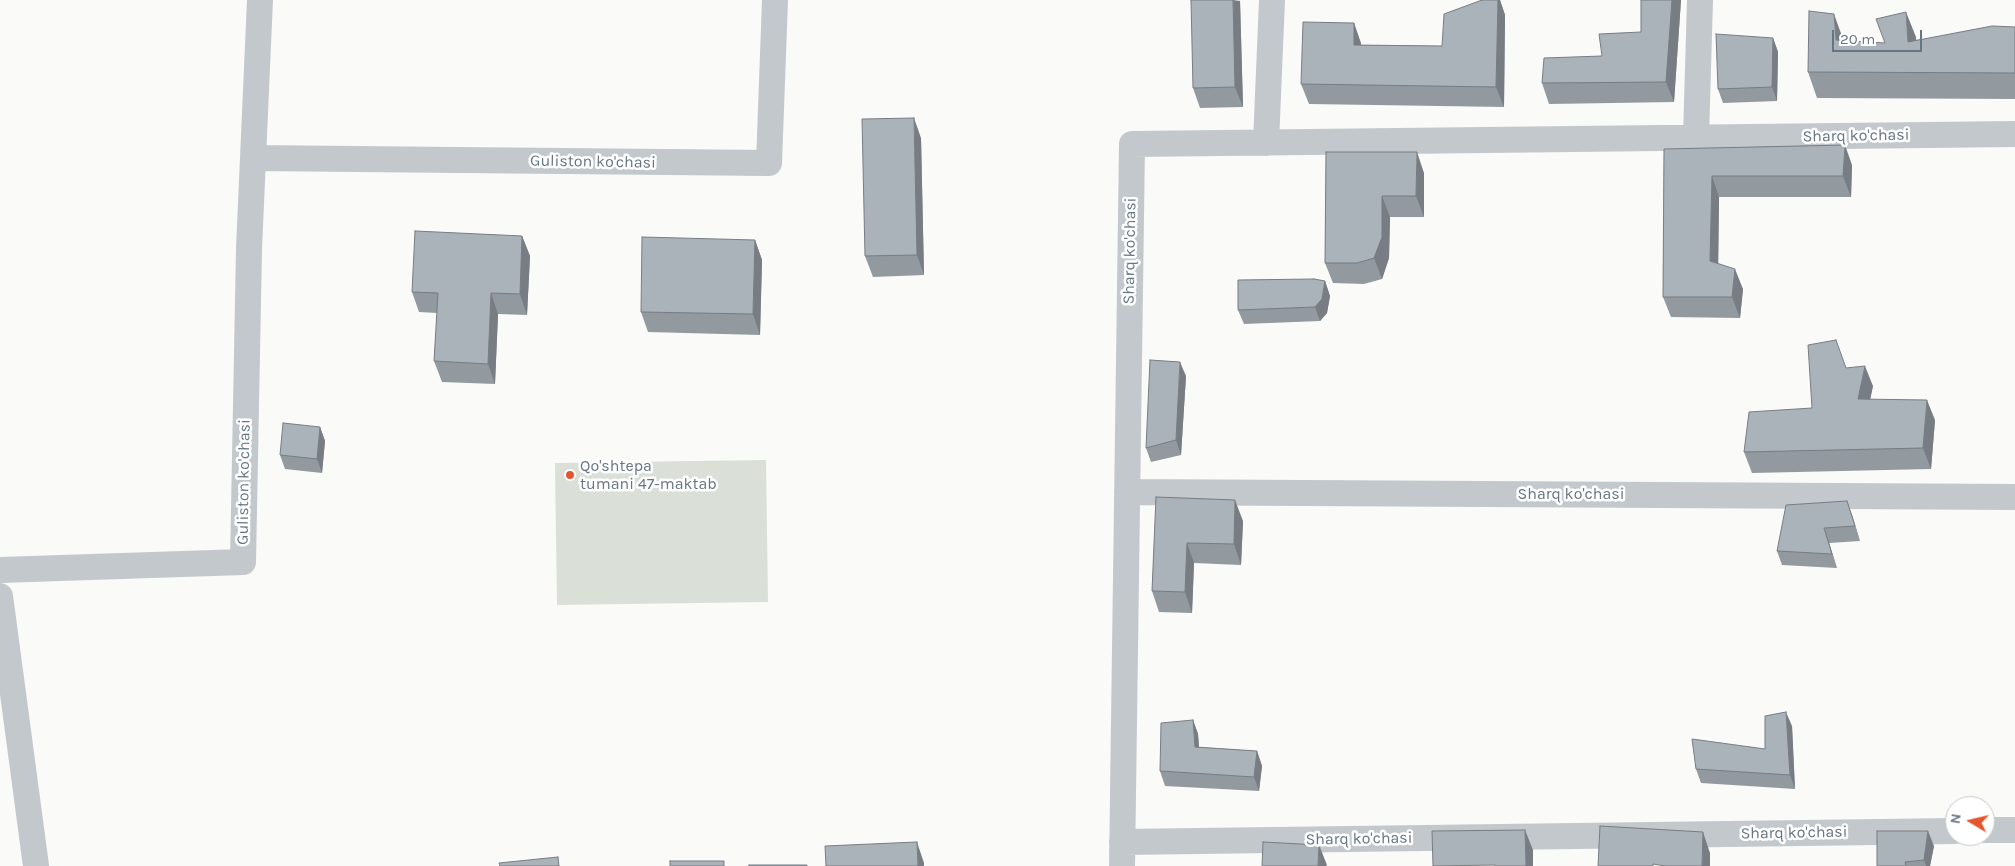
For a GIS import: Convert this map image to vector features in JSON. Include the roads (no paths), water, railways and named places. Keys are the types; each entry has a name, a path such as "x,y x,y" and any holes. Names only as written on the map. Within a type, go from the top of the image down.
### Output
{"street":[{"name":"Guliston ko'chasi","path":"0,570 243,562 253,158 260,0"},
{"name":"Guliston ko'chasi","path":"253,158 768,163 775,0"},
{"path":"1266,143 1272,0"},
{"path":"1696,138 1700,0"},
{"name":"Sharq ko'chasi","path":"1945,830 1122,854 1132,144 2015,134"},
{"name":"Sharq ko'chasi","path":"1127,492 2015,497"},
{"path":"0,596 36,866"},
{"path":"1995,830 2015,830"}],"place":[{"name":"Qo'shtepa tumani 47-maktab","path":"570,475"}]}
